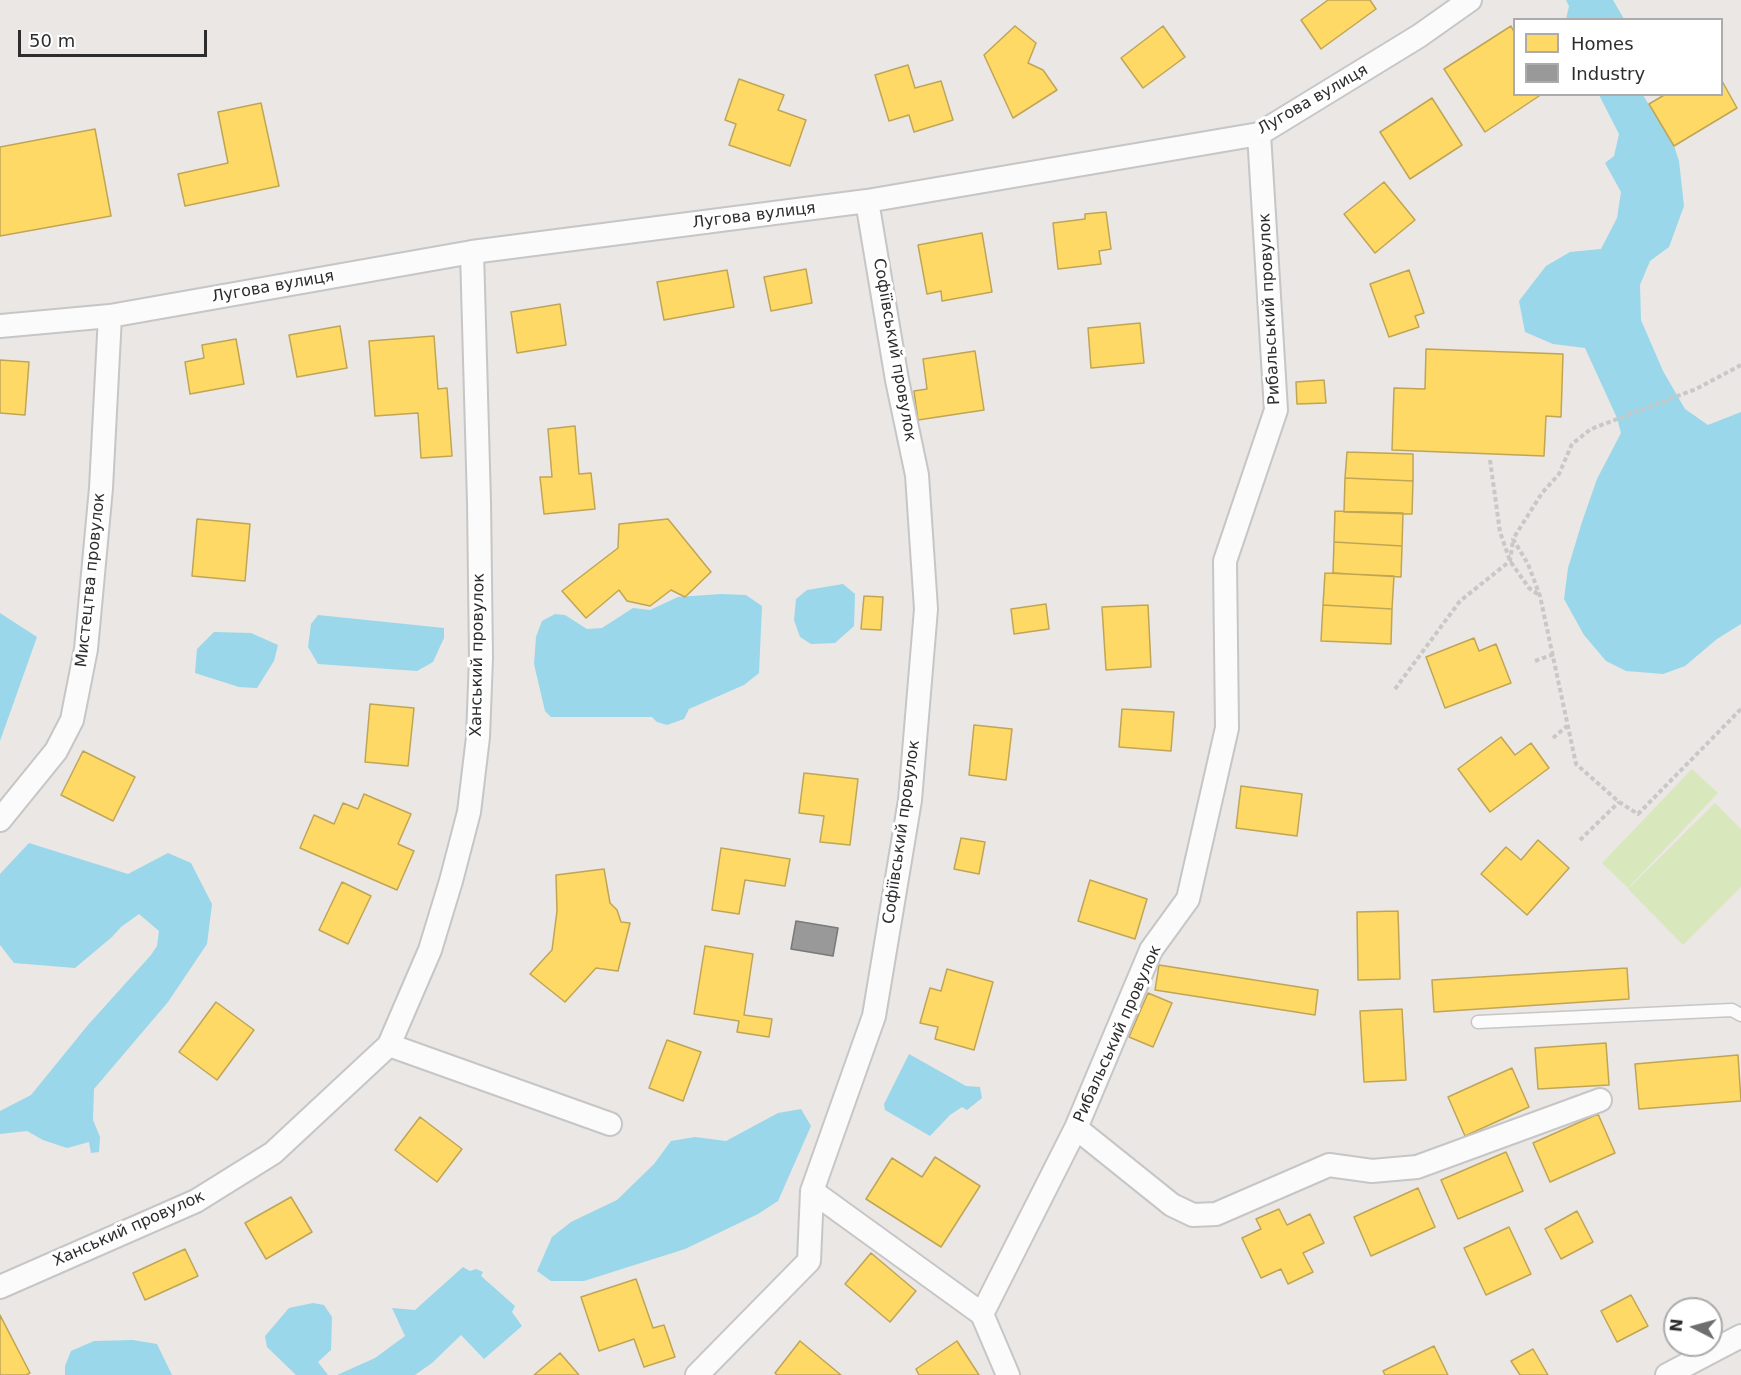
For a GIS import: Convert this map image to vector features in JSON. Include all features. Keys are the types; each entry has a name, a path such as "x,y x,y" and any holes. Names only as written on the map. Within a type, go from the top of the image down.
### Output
{"street":[{"name":"Лугова вулиця","path":"0,326 110,316 472,252 867,201 1259,134 1419,36 1470,0"},
{"name":"Рибальський провулок","path":"1259,134 1276,410 1225,561 1227,728 1188,899 1151,950 1076,1128 1172,1205 1193,1215 1216,1214 1329,1165 1372,1171 1417,1167 1600,1100"},
{"name":"Софіївський провулок","path":"697,1375 809,1261 812,1191 874,1016 910,800 926,609 917,475 897,380 867,201"},
{"name":"Ханський провулок","path":"0,1287 196,1201 273,1153 389,1045 430,950 451,881 469,812 478,737 481,658 480,524 472,252"},
{"name":"Мистецтва провулок","path":"0,820 56,751 72,720 87,637 101,488 110,316"},
{"path":"389,1045 610,1124"},
{"path":"982,1314 1076,1128"},
{"path":"812,1191 982,1314 1008,1375"},
{"path":"1667,1375 1741,1336"}],"lane":[{"path":"1478,1022 1732,1010 1741,1015"}],"path":[{"path":"1395,689 1461,602 1510,561 1514,539 1542,493 1559,474 1572,444 1591,429 1696,389 1741,365"},
{"path":"1490,459 1500,532 1510,561 1528,588 1540,596"},
{"path":"1514,539 1528,564 1540,596 1576,764 1619,802 1638,814 1741,710"},
{"path":"1535,661 1554,654"},
{"path":"1553,738 1567,726"},
{"path":"1580,840 1619,802"}],"green space":[{"path":"1692,769 1718,793 1628,888 1602,863"},
{"path":"1715,803 1741,829 1741,887 1683,945 1628,889"}],"water":[{"path":"1566,0 1613,0 1623,18 1566,18 1569,6"},
{"path":"1600,96 1644,96 1674,146 1679,161 1684,206 1669,247 1650,261 1640,285 1641,320 1663,371 1685,409 1708,425 1741,412 1741,624 1717,639 1685,666 1663,674 1626,671 1606,661 1584,635 1564,599 1568,568 1582,522 1597,479 1621,433 1617,418 1585,348 1553,344 1525,332 1519,301 1546,266 1570,252 1601,249 1617,218 1621,192 1605,163 1614,156 1619,134"},
{"path":"843,584 855,594 854,626 835,643 811,644 800,637 794,620 796,599 807,590"},
{"path":"746,595 762,606 759,673 744,685 689,709 684,719 667,725 657,722 652,717 551,717 545,711 534,664 536,637 542,621 555,614 565,615 587,629 602,628 633,608 650,610 678,597"},
{"path":"0,613 37,637 0,741"},
{"path":"318,615 444,628 444,638 433,662 417,671 318,664 308,647 311,624"},
{"path":"214,632 251,633 278,645 274,661 257,688 239,687 195,673 197,649"},
{"path":"29,843 128,874 168,853 191,863 212,904 207,944 168,1002 94,1089 93,1120 100,1137 99,1152 91,1153 89,1142 67,1148 43,1140 27,1131 0,1134 0,1111 31,1095 88,1025 151,955 157,946 159,931 139,914 75,968 14,963 0,945 0,874"},
{"path":"909,1054 966,1086 980,1087 982,1098 967,1110 962,1107 950,1115 930,1136 885,1110 884,1104"},
{"path":"801,1109 811,1126 778,1201 758,1214 685,1249 584,1281 551,1281 537,1271 552,1237 571,1222 617,1200 654,1164 671,1141 695,1137 726,1141 778,1113"},
{"path":"463,1267 470,1271 476,1269 483,1272 481,1276 515,1306 512,1312 522,1326 484,1359 461,1335 432,1363 415,1375 337,1375 375,1358 405,1336 392,1308 415,1310"},
{"path":"313,1303 324,1305 332,1317 331,1350 318,1362 328,1375 296,1375 267,1347 265,1336 289,1308"},
{"path":"133,1340 157,1344 172,1375 65,1375 65,1366 71,1351 94,1341"}],"building: Homes":[{"path":"1328,0 1370,0 1376,9 1321,49 1301,20"},
{"path":"1015,26 1036,43 1028,63 1043,70 1057,90 1013,118 984,55"},
{"path":"1163,26 1185,57 1143,88 1121,58"},
{"path":"1511,26 1513,30 1513,96 1539,96 1485,132 1444,69"},
{"path":"908,65 915,88 941,81 953,120 914,132 909,115 889,121 875,75"},
{"path":"739,79 784,95 778,110 806,120 790,166 729,145 736,124 725,120"},
{"path":"1723,83 1737,108 1674,146 1649,104 1663,96 1723,96"},
{"path":"1432,98 1462,145 1410,179 1380,132"},
{"path":"261,103 279,186 185,206 178,174 228,163 218,112"},
{"path":"95,129 111,216 0,236 0,147"},
{"path":"1384,182 1415,220 1375,253 1344,214"},
{"path":"1106,212 1111,249 1099,251 1101,264 1058,269 1053,223 1085,219 1085,214"},
{"path":"982,233 992,292 942,301 941,291 927,294 918,245"},
{"path":"806,269 812,303 771,311 764,277"},
{"path":"727,270 734,307 664,320 657,282"},
{"path":"1409,270 1424,313 1415,316 1419,327 1389,337 1370,284"},
{"path":"560,304 566,345 517,353 511,312"},
{"path":"1140,323 1144,363 1091,368 1088,328"},
{"path":"340,326 347,368 297,377 289,335"},
{"path":"434,336 438,389 447,388 452,456 421,458 418,413 375,416 369,341"},
{"path":"236,339 244,384 190,394 185,362 204,358 202,345"},
{"path":"1426,349 1563,354 1561,417 1546,416 1544,456 1392,450 1394,388 1425,389"},
{"path":"975,351 984,410 918,420 914,391 927,389 923,359"},
{"path":"0,360 29,362 25,415 0,413"},
{"path":"1324,380 1326,403 1297,404 1296,382"},
{"path":"575,426 579,474 591,473 595,509 544,514 540,477 552,477 548,429"},
{"path":"1347,452 1413,454 1413,481 1345,478"},
{"path":"1345,478 1413,481 1412,514 1344,512"},
{"path":"1335,511 1403,513 1402,546 1334,542"},
{"path":"197,519 250,524 245,581 192,576"},
{"path":"668,519 711,572 685,597 671,590 650,606 627,601 619,590 586,618 562,591 618,548 619,524"},
{"path":"1334,542 1402,546 1401,577 1333,573"},
{"path":"1325,573 1394,576 1392,609 1323,605"},
{"path":"864,596 883,597 881,630 861,629"},
{"path":"1046,604 1049,629 1014,634 1011,609"},
{"path":"1148,605 1151,667 1106,670 1102,607"},
{"path":"1323,605 1392,609 1391,644 1321,641"},
{"path":"1474,638 1479,651 1496,644 1511,683 1445,708 1426,657"},
{"path":"370,704 414,708 408,766 365,762"},
{"path":"1122,709 1174,712 1171,751 1119,747"},
{"path":"974,725 1012,729 1006,780 969,775"},
{"path":"1501,737 1515,755 1531,743 1549,768 1490,812 1458,769"},
{"path":"83,751 135,777 113,821 61,795"},
{"path":"804,773 858,779 850,845 820,842 824,816 799,813"},
{"path":"1241,786 1302,794 1297,836 1236,828"},
{"path":"364,794 411,814 398,844 414,851 397,890 300,848 314,815 334,824 343,803 358,809"},
{"path":"961,838 985,842 979,874 954,869"},
{"path":"1538,840 1569,868 1527,915 1481,874 1506,847 1521,860"},
{"path":"721,848 790,859 785,886 745,880 739,914 712,910"},
{"path":"604,869 610,903 617,910 621,922 630,923 618,971 596,968 565,1002 530,974 552,950 557,911 556,875"},
{"path":"1090,880 1147,899 1135,939 1078,921"},
{"path":"342,882 371,896 348,944 319,930"},
{"path":"1398,911 1400,979 1358,980 1357,912"},
{"path":"705,946 753,954 744,1015 772,1019 769,1037 737,1032 739,1021 694,1014"},
{"path":"1159,965 1318,990 1315,1015 1155,990"},
{"path":"1627,968 1629,999 1434,1012 1432,980"},
{"path":"947,969 993,982 974,1050 935,1039 938,1027 920,1023 930,988 941,991"},
{"path":"1148,993 1172,1003 1153,1047 1129,1037"},
{"path":"216,1002 254,1030 217,1080 179,1052"},
{"path":"1402,1009 1406,1080 1364,1082 1360,1011"},
{"path":"667,1040 701,1052 683,1101 649,1088"},
{"path":"1606,1043 1609,1085 1538,1089 1535,1048"},
{"path":"1738,1055 1741,1101 1639,1109 1635,1064"},
{"path":"1512,1068 1529,1107 1465,1136 1448,1097"},
{"path":"1598,1114 1615,1153 1550,1182 1533,1143"},
{"path":"420,1117 462,1149 437,1182 395,1150"},
{"path":"1506,1152 1523,1191 1458,1219 1441,1180"},
{"path":"935,1157 980,1186 941,1247 866,1199 892,1158 922,1177"},
{"path":"1418,1188 1435,1227 1371,1256 1354,1217"},
{"path":"291,1197 312,1232 266,1259 245,1223"},
{"path":"1279,1209 1287,1225 1310,1214 1324,1243 1303,1253 1313,1272 1288,1284 1281,1269 1261,1278 1242,1238 1261,1229 1256,1219"},
{"path":"1577,1211 1593,1242 1561,1259 1545,1229"},
{"path":"1509,1227 1531,1274 1486,1295 1464,1248"},
{"path":"185,1249 198,1276 145,1300 133,1273"},
{"path":"871,1253 916,1291 890,1322 845,1284"},
{"path":"636,1279 653,1328 664,1325 675,1357 644,1367 634,1339 599,1351 581,1297"},
{"path":"1631,1295 1648,1326 1617,1342 1601,1311"},
{"path":"0,1315 30,1373 26,1375 0,1375"},
{"path":"800,1341 841,1375 777,1375 775,1373"},
{"path":"957,1341 979,1375 919,1375 916,1369"},
{"path":"1434,1346 1448,1375 1385,1375 1383,1371"},
{"path":"1533,1349 1548,1375 1520,1375 1511,1361"},
{"path":"560,1353 579,1375 534,1375"}],"building: Industry":[{"path":"796,921 838,928 833,956 791,949"}]}
